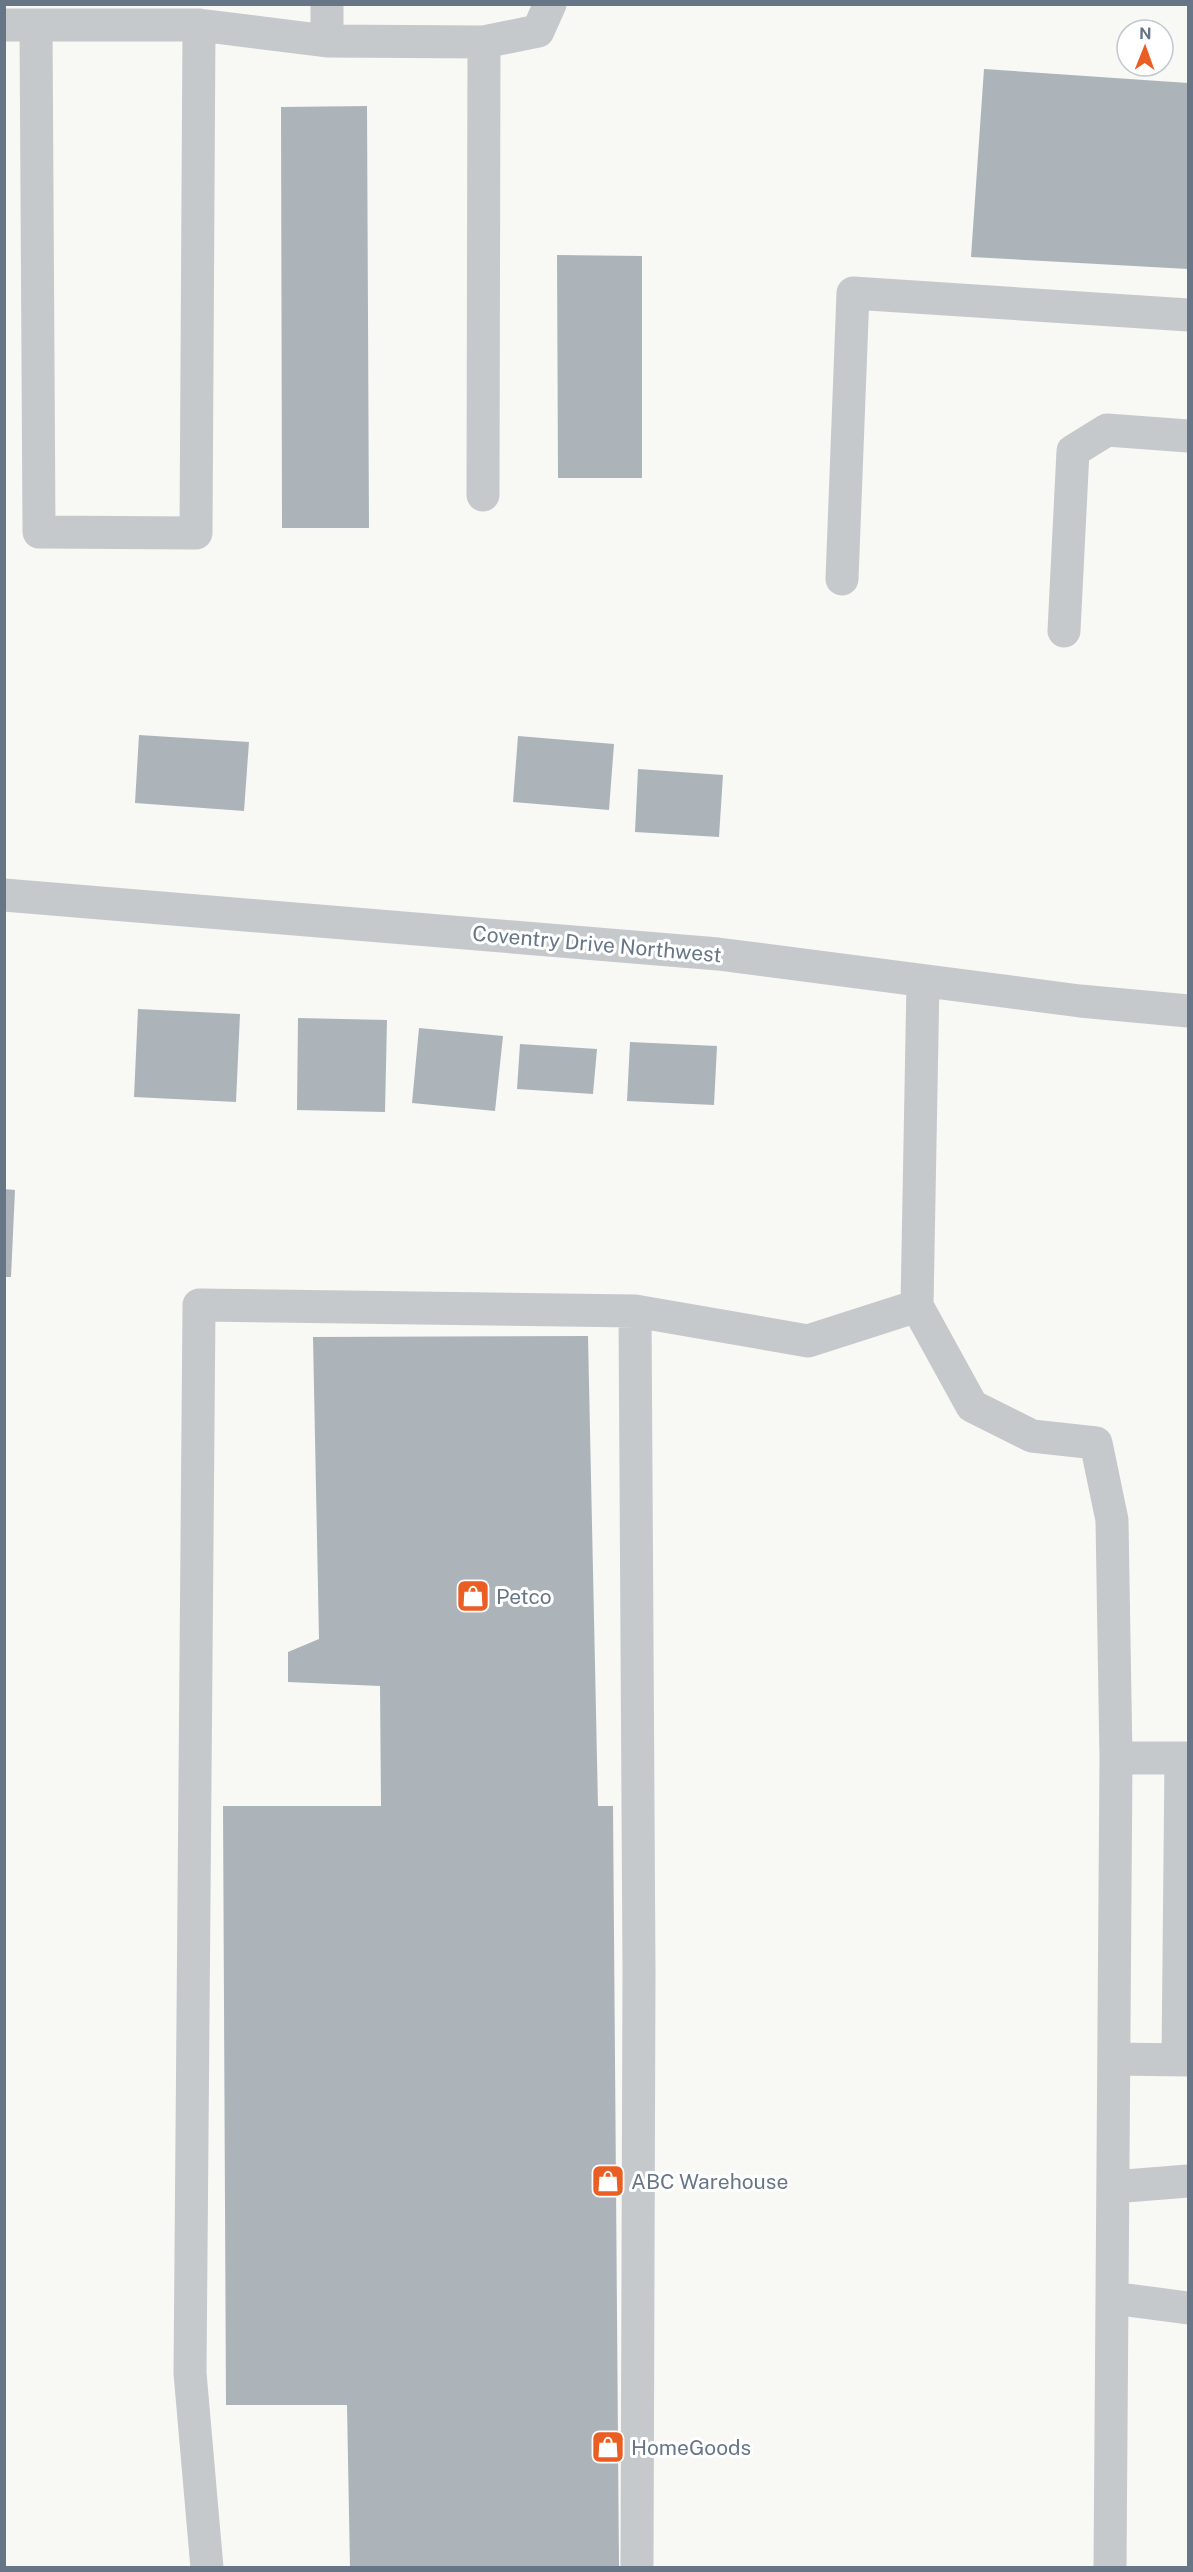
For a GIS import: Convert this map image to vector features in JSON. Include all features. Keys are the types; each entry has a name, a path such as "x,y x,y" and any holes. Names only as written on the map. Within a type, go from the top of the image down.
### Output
{"street":[{"path":"327,4 327,41"},
{"path":"4,25 199,25 327,41 484,42 538,31 550,4"},
{"path":"36,25 39,532 196,532 199,25"},
{"path":"483,495 484,42"},
{"path":"842,579 854,293 1188,315"},
{"path":"1064,631 1073,451 1107,430 1188,436"},
{"name":"Coventry Drive Northwest","path":"4,895 718,954 923,981 1188,1011"},
{"path":"923,981 917,1306 972,1406 1032,1436 1096,1443 1112,1520 1116,1758 1110,2568"},
{"path":"207,2568 190,2373 199,1305 635,1311 808,1341 917,1306"},
{"path":"635,1311 639,1971 637,2568"},
{"path":"1114,2059 1183,2060 1185,1758 1116,1758"},
{"path":"1113,2187 1188,2181"},
{"path":"1112,2298 1188,2308"}],"building":[{"path":"984,69 1188,83 1188,269 971,257"},
{"path":"367,106 369,528 282,528 281,107"},
{"path":"557,255 642,256 642,478 558,478"},
{"path":"139,735 249,742 244,811 135,803"},
{"path":"518,736 614,744 609,810 513,802"},
{"path":"638,769 723,775 719,837 635,832"},
{"path":"138,1009 240,1014 236,1102 134,1097"},
{"path":"298,1018 387,1020 385,1112 297,1110"},
{"path":"419,1028 503,1036 495,1111 412,1103"},
{"path":"630,1042 717,1046 714,1105 627,1101"},
{"path":"520,1044 597,1049 593,1094 517,1089"},
{"path":"4,1189 15,1190 11,1277 4,1277"},
{"path":"588,1336 598,1806 613,1806 619,2568 350,2568 347,2405 226,2405 223,1806 381,1806 380,1686 288,1682 288,1652 319,1639 313,1337"}],"place":[{"name":"Petco","path":"473,1596"},
{"name":"ABC Warehouse","path":"608,2181"},
{"name":"HomeGoods","path":"608,2447"}]}
